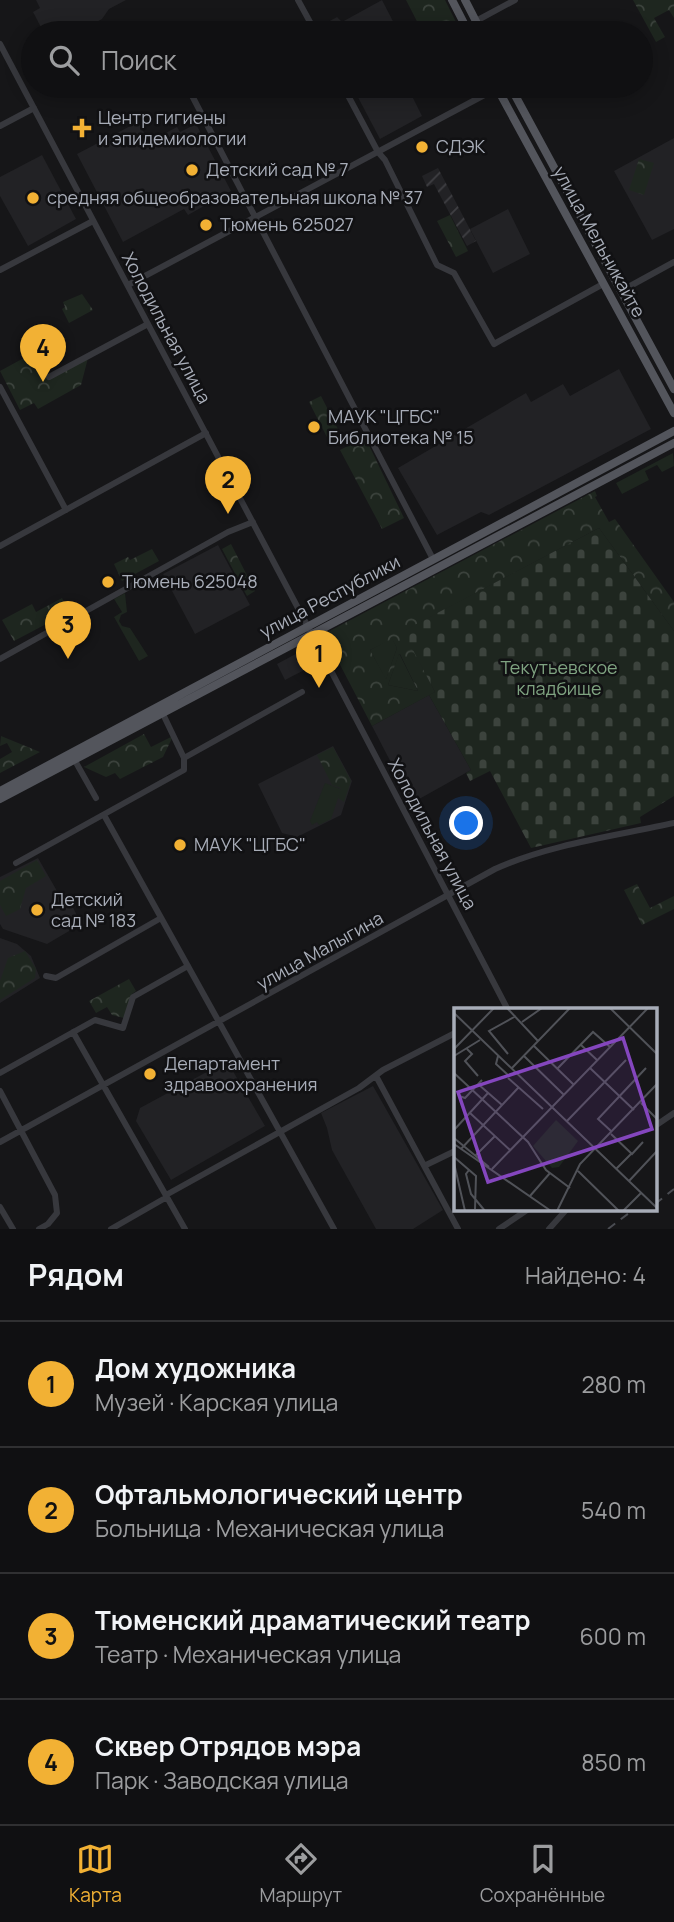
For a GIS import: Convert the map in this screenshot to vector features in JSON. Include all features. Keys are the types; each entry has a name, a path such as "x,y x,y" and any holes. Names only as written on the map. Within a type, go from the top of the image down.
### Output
{"main road":[{"path":"452,0 463,21"},
{"path":"465,0 476,20"},
{"name":"улица Мельникайте","path":"503,98 674,413"},
{"name":"улица Мельникайте","path":"517,98 674,389"},
{"name":"улица Республики","path":"0,799 310,630 433,559 674,431"},
{"name":"улица Республики","path":"0,791 674,443"}],"street":[{"path":"299,0 310,21"},
{"path":"476,20 515,0"},
{"name":"Холодильная улица","path":"0,44 21,84"},
{"name":"Холодильная улица","path":"29,98 449,895 505,1008"},
{"path":"193,98 433,559"},
{"path":"349,98 384,159 437,265 454,273 494,344 603,284"},
{"path":"128,285 477,98"},
{"path":"0,126 34,108"},
{"path":"0,270 93,221"},
{"path":"621,290 674,262"},
{"path":"49,377 148,324"},
{"path":"0,387 66,510"},
{"path":"0,547 206,433"},
{"path":"0,659 228,532 253,522"},
{"path":"184,758 302,692"},
{"path":"16,863 184,771 184,758 162,712"},
{"path":"74,759 96,798"},
{"path":"104,815 334,1229"},
{"name":"улица Малыгина","path":"0,1142 517,859 671,824"},
{"path":"46,976 56,978 161,918"},
{"path":"0,1073 95,1020 122,1028 133,997 188,966"},
{"path":"73,1032 185,1229"},
{"path":"111,1228 383,1070 454,1034"},
{"path":"376,1076 458,1229"},
{"path":"0,1091 56,1201 57,1213 48,1224 39,1229"},
{"path":"656,1125 674,1113"},
{"path":"426,1165 454,1151"},
{"path":"0,1207 13,1229"},
{"path":"499,1229 524,1212"},
{"path":"550,1229 564,1212"}],"shaded area":[{"path":"36,0 126,0 109,9 98,21 38,21 33,12 40,8"},
{"path":"382,0 393,21 344,21"},
{"path":"358,98 413,98 422,116 380,139"},
{"path":"138,122 151,145 159,140 158,137 177,127 180,132 196,124 231,191 188,215 184,209 123,242 77,154"},
{"path":"674,138 674,229 652,240 614,171"},
{"name":"средняя общеобразовательная школа № 37","path":"42,155 76,219 28,246 0,196 0,177"},
{"path":"438,168 476,241 467,246 434,184 427,187 422,176"},
{"path":"508,209 530,254 493,273 470,229"},
{"path":"619,369 651,429 489,515 481,512 437,535 398,468 526,393 531,402 563,384 570,396"},
{"path":"218,545 250,605 195,634 163,574"},
{"path":"305,649 314,665 285,680 277,664"},
{"path":"429,695 471,770 412,803 372,726"},
{"path":"333,746 352,781 341,815 297,837 282,833 258,784"},
{"name":"Детский сад № 183","path":"38,858 57,891 67,895 81,924 47,944 3,929 0,924 0,877"},
{"path":"0,938 17,944 31,956 40,978 0,1003"},
{"path":"227,1061 265,1126 171,1180 136,1121 140,1108"},
{"path":"373,1086 443,1210 413,1229 376,1229 332,1150 321,1113"}],"green space":[{"path":"406,0 445,0 456,21 417,21"},
{"path":"633,0 674,0 674,18 669,10 654,18 665,37 656,42 653,37 653,21 644,21"},
{"path":"639,159 654,163 644,195 629,190"},
{"path":"450,215 468,251 456,257 437,221"},
{"path":"82,294 93,310 69,323 62,309 65,307 63,302"},
{"path":"33,353 48,378 88,358 81,385 38,409 34,403 20,410 0,371"},
{"path":"321,396 343,439 331,445 309,402"},
{"path":"365,437 404,518 382,529 340,450"},
{"path":"673,453 674,466 662,472 657,465 645,471 649,480 622,494 616,483"},
{"path":"595,491 595,497 609,522 615,519 674,602 674,631 599,528 404,631 435,692 372,726 324,634","holes":["392,639 397,648 386,679 370,650","400,654 418,691 388,685"]},
{"name":"Текутьевское кладбище","path":"599,528 674,631 674,796 640,817 641,823 531,848 490,771 470,781 466,773 471,770 429,695 435,692 403,631"},
{"path":"231,544 255,591 247,596 222,549"},
{"path":"152,549 159,561 122,581 114,564 128,557 130,560"},
{"path":"125,593 127,612 121,615 119,621 122,626 130,628 148,656 139,661 114,617 122,612 114,599"},
{"path":"62,598 69,612 14,641 2,620 32,604 36,612"},
{"path":"392,638 397,648 386,680 370,650"},
{"path":"399,653 418,691 388,685"},
{"path":"144,734 151,747 173,736 163,757 120,779 115,773 106,777 84,767"},
{"path":"1,736 40,752 0,773 0,759 12,752 7,743 0,746"},
{"path":"333,747 351,781 344,802 338,798 341,788 332,785 317,755"},
{"path":"325,783 341,789 331,819 319,825 317,822 312,825 310,821"},
{"path":"37,860 46,876 26,888 20,909 6,916 0,905 0,881"},
{"path":"637,884 650,908 674,896 674,909 642,925 624,890"},
{"path":"25,951 36,969 35,978 0,1000 0,981 8,958"},
{"path":"129,979 136,991 132,994 124,1018 112,1015 107,1007 96,1013 89,1001"}],"railway":[{"path":"656,1203 674,1189"},
{"path":"608,1229 630,1212"}],"place":[{"name":"Центр гигиены и эпидемиологии","path":"82,128"},
{"name":"СДЭК","path":"422,147"},
{"name":"Детский сад № 7","path":"192,170"},
{"name":"средняя общеобразовательная школа № 37","path":"33,198"},
{"name":"Тюмень 625027","path":"206,225"},
{"name":"Сквер Отрядов мэра","path":"43,382"},
{"name":"МАУК \"ЦГБС\" Библиотека № 15","path":"314,427"},
{"name":"Офтальмологический центр","path":"228,514"},
{"name":"Тюмень 625048","path":"108,582"},
{"name":"Тюменский драматический театр","path":"68,659"},
{"name":"Дом художника","path":"319,688"},
{"name":"МАУК \"ЦГБС\"","path":"180,845"},
{"name":"Детский сад № 183","path":"37,910"},
{"name":"Департамент здравоохранения","path":"150,1074"}]}
